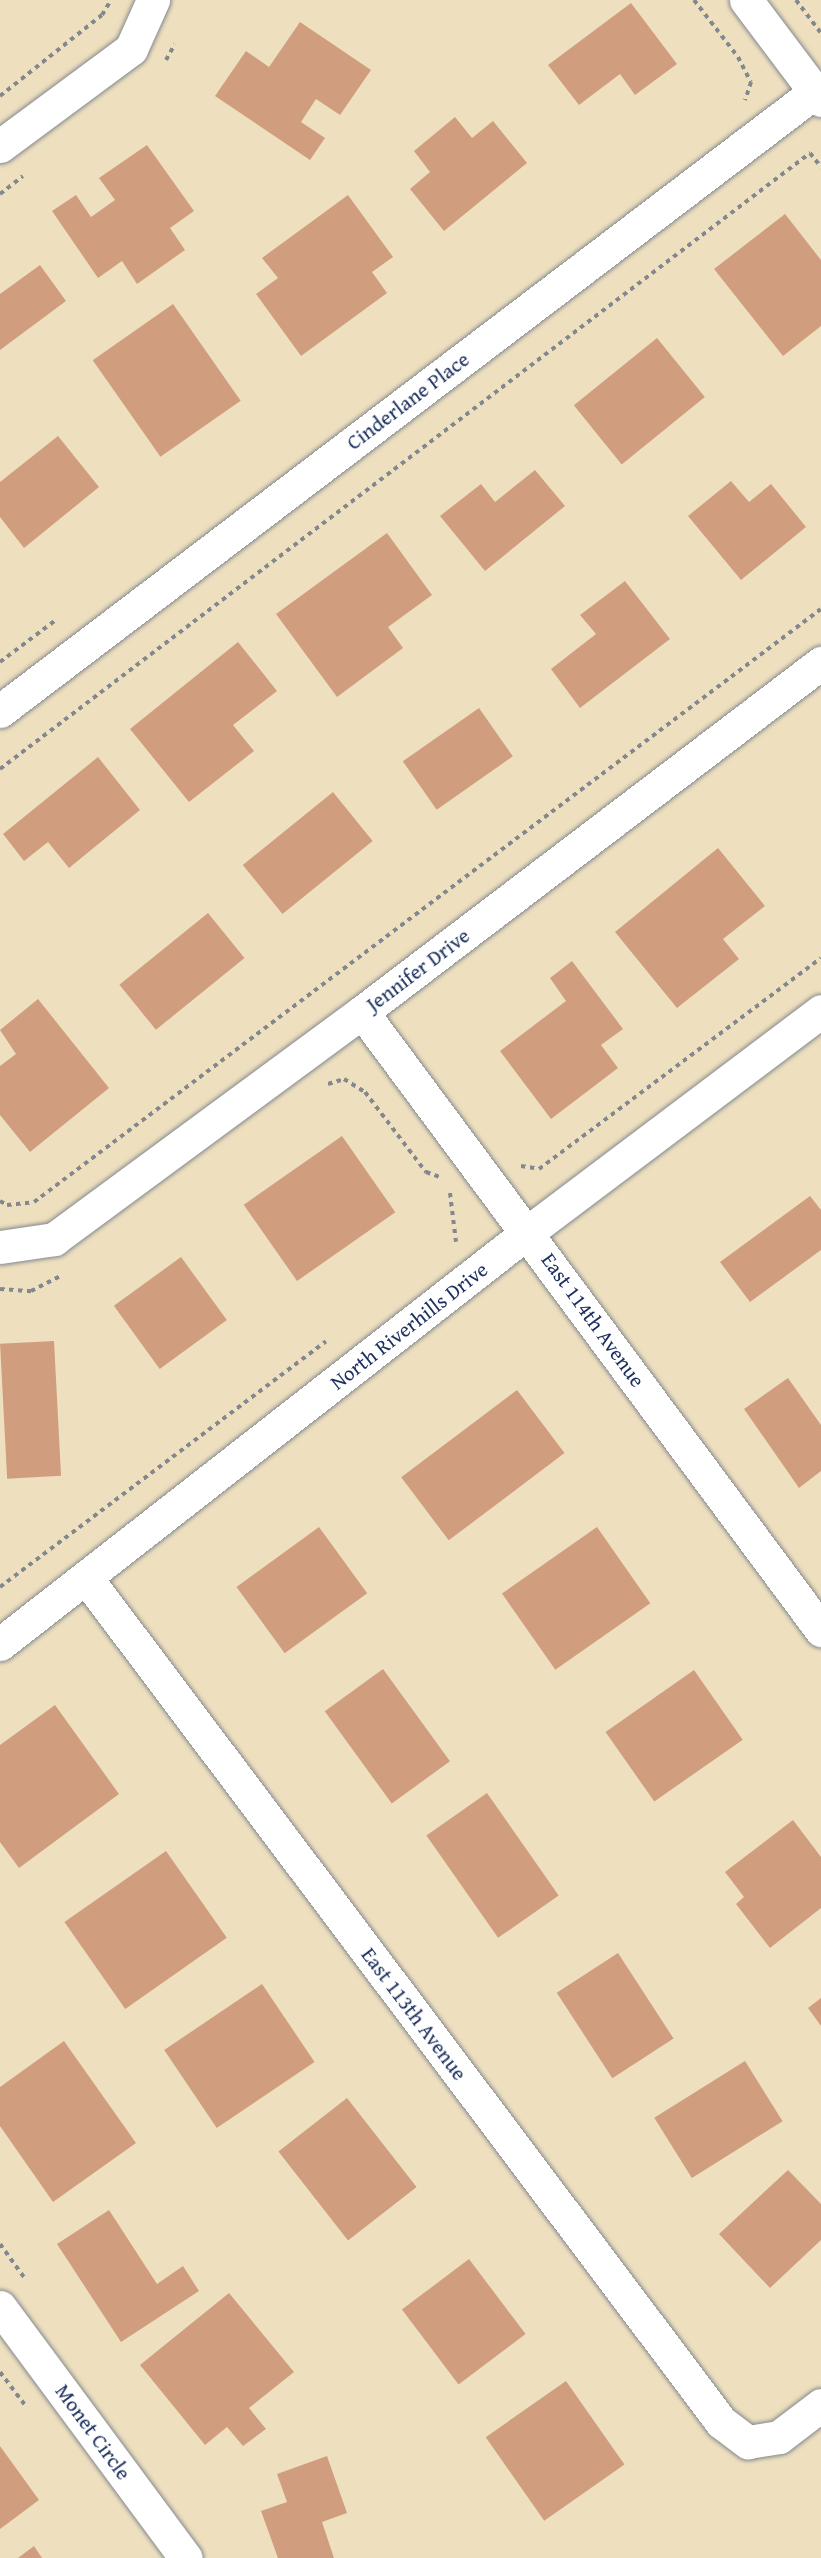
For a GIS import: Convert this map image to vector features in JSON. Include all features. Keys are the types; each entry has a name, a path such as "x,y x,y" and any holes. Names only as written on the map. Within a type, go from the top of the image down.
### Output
{"street":[{"path":"0,146 130,49 153,0"},
{"path":"746,0 818,96"},
{"name":"Cinderlane Place","path":"0,711 818,96"},
{"name":"Jennifer Drive","path":"0,1247 54,1239 362,1012 821,663"},
{"name":"North Riverhills Drive","path":"0,1644 87,1579 528,1232 821,1011"},
{"name":"East 114th Avenue","path":"362,1012 528,1232 821,1630"},
{"name":"East 113th Avenue","path":"87,1579 722,2422 748,2442 779,2437 821,2405"},
{"name":"Monet Circle","path":"0,2307 186,2558"}],"path":[{"path":"0,96 102,15 111,0"},
{"path":"694,0 738,57 751,82 744,103"},
{"path":"796,0 821,33"},
{"path":"0,769 810,153 821,167"},
{"path":"0,1201 7,1205 34,1202 821,609"},
{"path":"0,662 58,619"},
{"path":"517,1166 539,1169 821,958"},
{"path":"320,1090 344,1078 365,1092 426,1173 448,1179"},
{"path":"447,1250 456,1243 450,1190"},
{"path":"0,1289 31,1291 68,1272"},
{"path":"0,1587 333,1336"}],"building":[{"path":"631,3 677,64 635,95 620,74 579,105 548,65"},
{"path":"300,22 371,70 340,115 316,99 301,122 325,138 310,160 215,96 246,51 269,67"},
{"path":"455,117 472,138 493,121 527,163 444,231 410,189 430,172 414,151"},
{"path":"147,145 194,211 170,228 185,250 137,284 122,261 98,278 52,211 76,195 91,217 115,200 99,178"},
{"path":"348,195 393,257 372,272 387,293 301,356 256,294 278,278 262,258"},
{"path":"785,214 821,260 821,326 783,356 714,269"},
{"path":"40,265 66,301 0,350 0,294"},
{"path":"173,304 241,401 160,457 93,360"},
{"path":"657,338 705,397 622,464 574,405"},
{"path":"58,436 99,487 24,548 0,517 0,482"},
{"path":"535,470 565,506 485,571 440,516 481,484 495,502"},
{"path":"731,481 749,502 771,484 806,527 741,580 688,516"},
{"path":"387,533 432,595 388,627 403,648 337,697 276,614"},
{"path":"625,581 670,639 580,708 551,669 596,634 580,615"},
{"path":"238,642 277,691 233,725 254,751 189,802 130,729"},
{"path":"479,708 513,756 437,810 403,761"},
{"path":"98,757 140,810 69,868 48,842 24,861 3,834"},
{"path":"333,792 373,841 282,914 243,865"},
{"path":"718,848 765,906 723,939 739,959 677,1008 615,932"},
{"path":"208,913 245,958 156,1030 119,985"},
{"path":"572,961 623,1029 601,1045 618,1068 551,1119 500,1051 566,1001 550,978"},
{"path":"38,999 109,1088 30,1152 0,1115 0,1066 16,1054 0,1030"},
{"path":"342,1136 395,1212 297,1281 244,1205"},
{"path":"810,1196 821,1210 821,1250 750,1302 720,1262"},
{"path":"181,1257 227,1320 160,1369 114,1306"},
{"path":"54,1341 61,1476 7,1479 0,1344"},
{"path":"788,1378 821,1425 821,1471 799,1488 744,1409"},
{"path":"517,1390 565,1453 449,1540 401,1477"},
{"path":"319,1527 367,1593 285,1653 236,1587"},
{"path":"597,1527 650,1603 555,1670 502,1594"},
{"path":"383,1669 450,1761 392,1804 325,1711"},
{"path":"694,1670 743,1740 654,1802 606,1732"},
{"path":"55,1705 119,1794 19,1868 0,1842 0,1745"},
{"path":"487,1793 559,1895 498,1938 426,1835"},
{"path":"793,1820 821,1857 821,1908 770,1948 736,1904 744,1897 725,1872"},
{"path":"166,1851 227,1938 125,2009 64,1922"},
{"path":"618,1953 674,2039 612,2078 557,1993"},
{"path":"262,1984 315,2062 217,2128 164,2050"},
{"path":"821,1998 821,2026 808,2008"},
{"path":"64,2041 136,2143 53,2202 0,2126 0,2087"},
{"path":"745,2061 783,2121 692,2178 654,2118"},
{"path":"347,2098 417,2187 348,2241 278,2152"},
{"path":"788,2170 821,2204 821,2240 770,2288 719,2234"},
{"path":"109,2210 157,2284 183,2266 199,2291 121,2342 57,2244"},
{"path":"469,2259 526,2334 458,2385 402,2310"},
{"path":"229,2293 294,2372 249,2408 266,2429 243,2446 227,2427 205,2445 140,2365"},
{"path":"566,2381 625,2465 544,2521 486,2437"},
{"path":"0,2446 39,2500 0,2529"},
{"path":"327,2456 347,2513 322,2522 334,2558 278,2558 261,2511 287,2502 277,2474"},
{"path":"34,2546 42,2558 18,2558"}]}
